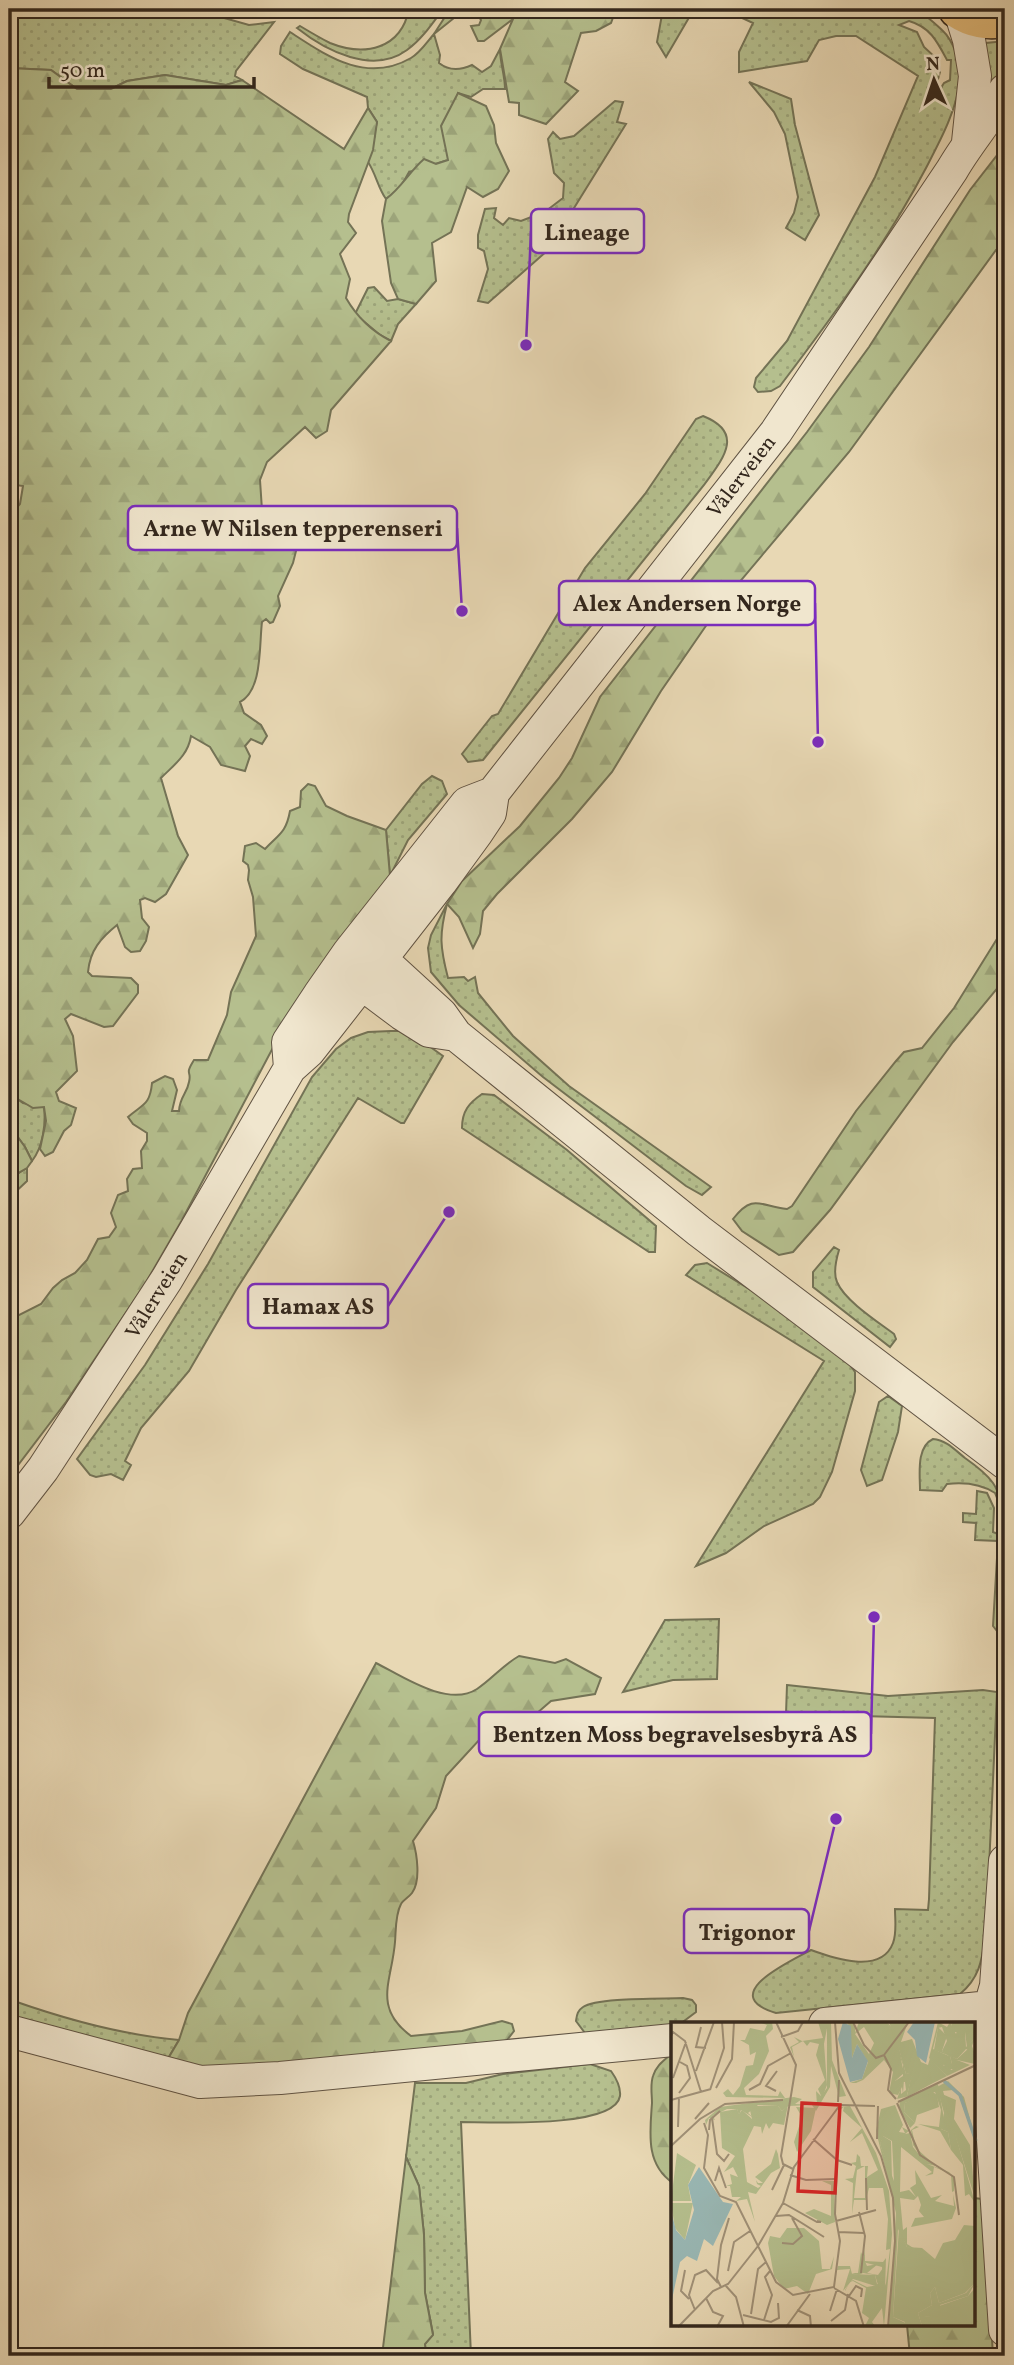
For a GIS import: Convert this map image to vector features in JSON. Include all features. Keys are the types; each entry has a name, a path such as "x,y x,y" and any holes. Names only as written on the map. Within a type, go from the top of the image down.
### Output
{"highway":[{"path":"959,10 975,18 1005,19"}],"street":[{"name":"Vålerveien","path":"959,10 973,56 975,76 968,144"},
{"name":"Vålerveien","path":"9,1513 43,1469 167,1279 290,1068 309,1051 441,882 490,813 493,793 776,432 1005,90"},
{"name":"Vålerveien","path":"290,1068 289,1042 349,952 467,803 493,793"},
{"path":"349,952 381,959 441,1014 456,1035 699,1231 1005,1463"},
{"path":"349,952 362,984 429,1031 456,1035"},
{"path":"1005,1861 996,1986 990,2007 988,2061 1005,2330"},
{"path":"844,2022 990,2007"},
{"path":"9,2031 200,2082 280,2078 671,2039"}],"green space":[{"path":"9,9 62,9 64,15 133,14 179,9 249,25 274,22 236,71 235,76 242,80 226,85 165,75 127,81 111,89 77,89 51,70 9,68"},
{"path":"409,9 443,9 412,46 394,57 380,60 365,60 336,52 297,28 300,26 330,43 343,47 368,49 390,41 405,23"},
{"path":"450,9 475,9 454,18 434,34"},
{"path":"488,9 616,9 611,23 596,31 581,33 565,82 578,91 546,124 519,115 519,103 509,102 500,49 513,19 484,41 478,41 471,26 479,25 479,17"},
{"path":"663,9 694,9 666,57 657,42"},
{"path":"723,9 917,11 928,17 946,34 960,66 958,91 947,125 910,197 876,253 780,386 771,391 758,392 754,387 756,378 787,341 875,177 918,76 856,36 836,36 819,40 807,61 739,72 739,52 753,23","holes":["909,21 932,36 947,60 951,60 950,80 944,83 939,91 935,90 940,72 938,60 924,47 917,32 899,25"]},
{"path":"290,32 333,58 363,68 394,65 411,58 434,34 440,55 439,63 451,68 459,69 472,65 482,72 491,66 500,49 505,89 483,89 471,97 458,93 448,160 409,172 400,188 386,199 368,162 377,122 368,108 367,97 303,69 280,54 281,46"},
{"path":"1005,41 1005,52 995,82 987,78 986,43"},
{"path":"9,68 51,70 77,89 111,89 127,81 165,75 226,85 242,80 344,149 368,108 377,122 373,150 349,214 348,222 356,233 340,254 350,279 346,298 365,323 391,341 331,410 327,431 316,438 305,427 267,462 260,480 262,510 297,512 302,516 308,531 298,543 293,563 278,596 280,606 273,622 270,623 266,619 262,622 260,654 253,688 240,702 244,713 261,725 267,736 262,744 251,739 245,746 250,756 245,771 221,765 210,747 191,736 184,754 161,778 178,836 188,855 166,894 155,902 145,898 140,900 142,918 149,927 146,941 140,951 131,952 125,947 117,925 94,951 88,972 92,976 131,978 138,985 138,993 113,1026 104,1027 71,1014 65,1019 73,1036 77,1071 56,1092 59,1101 76,1108 71,1125 64,1131 53,1152 45,1156 40,1149 46,1121 44,1107 33,1108 16,1098 9,1101 9,516 20,504 23,486 9,484 9,404 14,370 9,354"},
{"path":"749,82 791,99 795,125 819,215 805,240 786,228 798,197 785,134 774,112"},
{"path":"458,93 486,106 494,125 496,143 509,171 498,189 483,197 467,187 451,232 432,243 436,281 416,304 398,299 391,283 382,221 386,199 424,159 436,164 448,160 441,126"},
{"path":"615,101 623,102 617,122 626,124 548,250 488,303 478,301 488,269 484,251 478,248 478,235 485,209 496,208 494,218 503,225 509,218 521,221 546,211 563,198 564,183 554,173 548,139 553,132 560,139 574,136"},
{"path":"1005,145 1005,244 996,250 849,452 721,604 661,691 612,772 572,819 483,911 480,934 473,948 459,917 447,904 462,881 520,826 559,778 572,758 600,697 807,432 869,347 970,190"},
{"path":"374,287 387,301 398,299 416,304 398,324 391,341 355,314 368,288"},
{"path":"703,416 724,430 727,439 723,457 717,466 483,760 468,762 462,754 492,716 498,714 585,568 645,494 696,419"},
{"path":"432,776 442,781 447,794 408,840 390,876 386,830 422,784"},
{"path":"308,784 315,786 326,806 386,830 390,876 277,1040 145,1284 66,1402 9,1477 9,1320 41,1304 53,1288 75,1273 87,1260 98,1239 109,1237 116,1227 111,1213 118,1195 128,1191 127,1179 133,1169 142,1168 141,1151 147,1141 147,1133 133,1124 128,1117 147,1100 152,1083 165,1076 173,1079 177,1090 172,1111 179,1111 190,1078 189,1069 194,1060 208,1060 227,1015 231,992 256,936 249,870 243,861 245,846 256,843 265,849 284,829 290,811 300,807 301,791"},
{"path":"447,904 442,941 448,978 464,977 468,981 475,977 478,993 513,1036 569,1086 711,1187 702,1195 686,1186 543,1077 459,1005 431,972 428,948 431,935"},
{"path":"1005,926 1005,979 953,1042 830,1210 793,1252 779,1255 742,1231 733,1219 746,1206 757,1203 787,1209 792,1206 856,1111 896,1061 904,1052 922,1048 954,1008"},
{"path":"408,1031 443,1056 404,1123 358,1098 236,1290 189,1371 141,1428 125,1461 131,1465 123,1480 111,1474 96,1477 90,1475 77,1459 145,1365 208,1264 312,1077 336,1049 351,1038 368,1032"},
{"path":"482,1094 494,1095 567,1150 656,1226 655,1252 649,1252 462,1128 467,1108"},
{"path":"16,1098 23,1103 44,1107 43,1135 32,1161 9,1125 9,1102"},
{"path":"9,1125 32,1161 27,1168 13,1176 9,1184"},
{"path":"27,1168 27,1181 9,1198 12,1179"},
{"path":"834,1247 839,1250 835,1271 837,1282 854,1304 894,1334 896,1339 890,1347 813,1287 813,1272"},
{"path":"707,1263 780,1308 848,1362 855,1372 855,1391 832,1472 820,1497 813,1504 764,1526 726,1553 696,1566 824,1361 686,1275 695,1265"},
{"path":"888,1396 902,1406 898,1432 882,1480 867,1486 861,1470 879,1402"},
{"path":"933,1439 946,1443 980,1469 993,1483 999,1496 1004,1553 1001,1629 997,1631 993,1626 998,1541 975,1540 976,1523 963,1522 963,1513 976,1514 977,1491 987,1493 994,1508 993,1532 998,1534 999,1503 995,1493 972,1484 947,1484 942,1491 920,1490 921,1454"},
{"path":"719,1619 717,1679 673,1680 623,1692 665,1620"},
{"path":"519,1656 555,1663 566,1659 601,1678 595,1694 551,1701 536,1714 480,1739 446,1776 436,1808 413,1841 417,1860 417,1882 398,1913 387,1993 392,2015 411,2036 462,2031 502,2021 512,2024 514,2031 504,2044 326,2061 195,2067 166,2062 179,2040 188,2013 376,1663 425,1688 453,1695 477,1689"},
{"path":"787,1685 888,1696 983,1690 997,1692 986,1934 976,1975 960,1994 776,2013 759,2006 753,1997 755,1988 774,1970 811,1950 856,1962 878,1959 887,1953 893,1943 895,1909 928,1910 935,1718 786,1714"},
{"path":"683,1998 692,2000 696,2005 696,2012 683,2022 671,2022 671,2025 585,2033 576,2021 580,2010 590,2004 616,2000"},
{"path":"14,2001 96,2026 179,2040 166,2062 20,2020 9,2007"},
{"path":"671,2055 671,2181 658,2167 651,2147 651,2086 658,2067"},
{"path":"590,2064 611,2071 616,2080 620,2096 613,2107 575,2119 461,2122 471,2356 426,2356 425,2344 433,2334 425,2293 424,2235 419,2186 406,2157 415,2083 466,2083 503,2074"},
{"path":"406,2157 419,2186 424,2235 425,2293 433,2335 425,2344 426,2356 382,2356"},
{"path":"976,2198 982,2199 993,2356 910,2356 907,2326 976,2326"}],"place":[{"name":"Lineage","path":"526,345"},
{"name":"Arne W Nilsen tepperenseri","path":"462,611"},
{"name":"Alex Andersen Norge","path":"818,742"},
{"name":"Hamax AS","path":"449,1212"},
{"name":"Bentzen Moss begravelsesbyrå AS","path":"874,1617"},
{"name":"Trigonor","path":"836,1819"}]}
